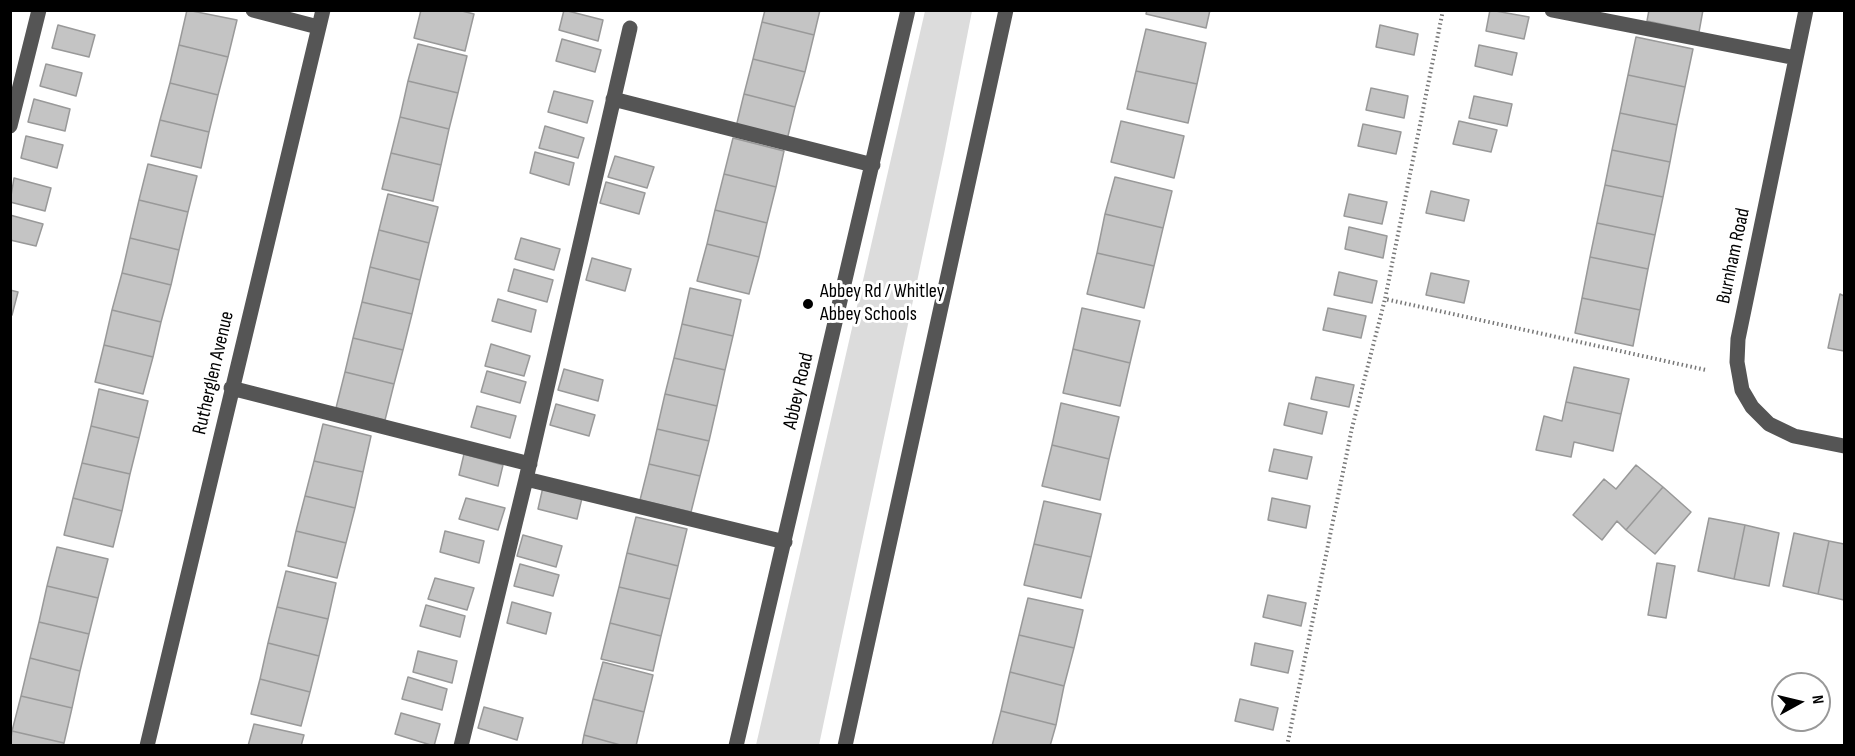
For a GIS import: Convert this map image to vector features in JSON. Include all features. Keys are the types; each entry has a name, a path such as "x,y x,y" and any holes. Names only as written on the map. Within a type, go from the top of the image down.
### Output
{"street":[{"path":"10,126 39,10"},
{"path":"254,10 318,27"},
{"name":"Rutherglen Avenue","path":"147,746 323,10"},
{"name":"Abbey Road","path":"736,746 908,10"},
{"path":"845,746 1005,10"},
{"path":"1552,10 1796,58"},
{"name":"Burnham Road","path":"1806,10 1738,339 1737,362 1742,390 1752,407 1769,424 1794,436 1845,446"},
{"path":"460,746 528,471 630,28"},
{"path":"613,99 873,165"},
{"path":"231,388 785,542"}],"path":[{"path":"1287,746 1352,428 1385,300 1443,10"},
{"path":"1385,300 1740,378"}],"shaded area":[{"path":"925,11 972,11 819,745 756,745"}],"building":[{"path":"187,10 237,20 228,57 179,45"},
{"path":"421,10 458,10 474,14 465,51 414,38"},
{"path":"564,10 603,20 598,41 559,30"},
{"path":"765,10 820,10 814,35 762,22"},
{"path":"1147,10 1210,10 1206,28 1146,14"},
{"path":"1490,10 1529,17 1524,39 1486,31"},
{"path":"1649,10 1703,10 1699,32 1647,21"},
{"path":"762,22 814,35 805,72 753,59"},
{"path":"58,25 95,35 89,57 52,48"},
{"path":"1380,25 1418,34 1414,55 1376,47"},
{"path":"1146,29 1206,43 1197,84 1136,71"},
{"path":"1636,37 1693,49 1685,87 1628,75"},
{"path":"562,39 601,50 595,72 556,61"},
{"path":"418,44 467,56 458,93 408,81"},
{"path":"179,45 228,57 218,95 170,83"},
{"path":"1479,45 1517,53 1512,75 1475,66"},
{"path":"753,59 805,72 795,107 744,94"},
{"path":"46,64 82,73 76,96 40,86"},
{"path":"1136,71 1197,84 1188,123 1127,109"},
{"path":"1628,75 1685,87 1677,125 1620,113"},
{"path":"408,81 458,93 449,129 400,117"},
{"path":"170,83 218,95 209,132 160,120"},
{"path":"1371,88 1408,96 1404,118 1366,110"},
{"path":"554,91 593,101 587,123 548,112"},
{"path":"744,94 795,107 787,140 736,127"},
{"path":"1474,96 1512,104 1507,126 1469,118"},
{"path":"34,99 70,109 65,131 28,122"},
{"path":"1620,113 1677,125 1670,162 1612,150"},
{"path":"400,117 449,129 441,165 391,153"},
{"path":"160,120 209,132 201,168 151,156"},
{"path":"1121,121 1184,136 1174,178 1111,162"},
{"path":"1459,121 1497,130 1491,152 1453,144"},
{"path":"1363,124 1401,132 1396,154 1358,146"},
{"path":"545,126 584,138 578,158 539,148"},
{"path":"26,136 63,145 57,168 21,158"},
{"path":"733,138 784,151 776,187 724,174"},
{"path":"1612,150 1670,162 1663,197 1605,185"},
{"path":"535,152 574,163 569,185 530,173"},
{"path":"391,153 441,165 433,201 382,189"},
{"path":"615,156 654,167 647,188 608,177"},
{"path":"148,164 197,176 188,212 139,200"},
{"path":"724,174 776,187 767,223 715,210"},
{"path":"1115,177 1172,191 1163,228 1105,214"},
{"path":"14,178 51,188 45,211 10,202"},
{"path":"606,182 645,193 639,214 600,203"},
{"path":"1605,185 1663,197 1655,235 1597,223"},
{"path":"1431,191 1469,200 1464,221 1426,213"},
{"path":"388,194 438,207 429,243 379,230"},
{"path":"1349,194 1387,202 1382,224 1344,216"},
{"path":"139,200 188,212 179,250 130,238"},
{"path":"715,210 767,223 759,257 707,244"},
{"path":"1105,214 1163,228 1154,266 1097,253"},
{"path":"10,215 43,224 36,246 10,240"},
{"path":"1597,223 1655,235 1648,269 1590,257"},
{"path":"1349,227 1387,236 1383,258 1345,249"},
{"path":"379,230 429,243 420,280 370,267"},
{"path":"130,238 179,250 171,285 122,273"},
{"path":"521,238 560,249 554,270 515,259"},
{"path":"707,244 759,257 749,294 697,281"},
{"path":"1097,253 1154,266 1144,308 1087,294"},
{"path":"1590,257 1648,269 1640,310 1582,298"},
{"path":"592,258 631,269 625,291 586,280"},
{"path":"370,267 420,280 412,314 362,302"},
{"path":"514,269 553,280 547,302 508,291"},
{"path":"1339,272 1377,281 1372,303 1334,295"},
{"path":"122,273 171,285 161,322 112,310"},
{"path":"1431,273 1469,281 1464,303 1426,295"},
{"path":"690,288 741,300 733,336 682,324"},
{"path":"10,290 18,292 12,315 10,315"},
{"path":"1840,294 1844,296 1844,351 1828,348"},
{"path":"1582,298 1640,310 1633,346 1575,333"},
{"path":"498,299 536,310 531,332 492,321"},
{"path":"362,302 412,314 403,350 353,338"},
{"path":"1082,308 1140,321 1130,363 1073,349"},
{"path":"1328,308 1366,316 1361,338 1323,330"},
{"path":"112,310 161,322 153,357 104,345"},
{"path":"682,324 733,336 725,370 674,358"},
{"path":"353,338 403,350 394,384 345,372"},
{"path":"491,344 530,356 524,376 485,366"},
{"path":"104,345 153,357 143,394 95,382"},
{"path":"1073,349 1130,363 1120,406 1063,393"},
{"path":"674,358 725,370 717,406 665,394"},
{"path":"1574,367 1629,379 1621,414 1566,402"},
{"path":"564,369 603,380 598,401 558,390"},
{"path":"487,371 526,382 520,403 481,392"},
{"path":"345,372 394,384 385,420 336,408"},
{"path":"1316,377 1354,385 1349,407 1311,399"},
{"path":"99,389 148,401 139,438 91,426"},
{"path":"665,394 717,406 709,441 657,429"},
{"path":"1566,402 1621,414 1613,451 1574,442 1571,457 1536,450 1544,416 1562,421"},
{"path":"1061,403 1119,417 1109,459 1052,445"},
{"path":"1289,403 1327,412 1322,434 1284,425"},
{"path":"556,404 595,415 589,436 550,425"},
{"path":"477,406 516,416 510,438 471,427"},
{"path":"323,424 371,436 363,472 314,461"},
{"path":"91,426 139,438 130,474 82,463"},
{"path":"657,429 709,441 700,476 649,464"},
{"path":"1052,445 1109,459 1100,500 1042,486"},
{"path":"1274,449 1312,457 1307,479 1269,471"},
{"path":"464,454 503,465 498,486 459,475"},
{"path":"314,461 363,472 355,508 305,496"},
{"path":"82,463 130,474 122,511 73,498"},
{"path":"649,464 700,476 691,512 640,500"},
{"path":"1636,465 1663,487 1626,530 1617,521 1602,540 1573,515 1604,479 1616,489"},
{"path":"543,487 582,498 577,519 538,509"},
{"path":"1663,487 1691,512 1655,554 1626,530"},
{"path":"305,496 355,508 346,543 296,531"},
{"path":"73,498 122,511 113,547 64,535"},
{"path":"466,498 505,508 498,530 459,519"},
{"path":"1272,498 1310,506 1306,528 1268,520"},
{"path":"1044,501 1101,514 1091,557 1034,544"},
{"path":"636,517 687,529 678,566 627,553"},
{"path":"1709,518 1745,525 1734,579 1698,571"},
{"path":"1745,525 1779,533 1769,586 1734,579"},
{"path":"296,531 346,543 337,578 288,566"},
{"path":"445,531 484,541 479,563 440,552"},
{"path":"1794,533 1829,541 1818,594 1783,586"},
{"path":"523,535 562,546 556,567 517,556"},
{"path":"1829,541 1844,544 1844,600 1818,594"},
{"path":"1034,544 1091,557 1081,598 1024,585"},
{"path":"57,547 108,559 98,598 47,586"},
{"path":"627,553 678,566 670,599 619,587"},
{"path":"1657,563 1675,566 1666,618 1648,615"},
{"path":"520,564 559,575 553,596 514,586"},
{"path":"286,571 336,583 328,619 277,607"},
{"path":"435,578 474,588 467,610 428,599"},
{"path":"47,586 98,598 89,634 39,622"},
{"path":"619,587 670,599 661,636 610,623"},
{"path":"1268,595 1306,603 1301,626 1263,617"},
{"path":"1028,598 1083,610 1074,648 1019,635"},
{"path":"512,602 551,613 546,634 507,623"},
{"path":"426,605 465,616 460,637 420,626"},
{"path":"277,607 328,619 319,656 268,643"},
{"path":"39,622 89,634 80,671 30,658"},
{"path":"610,623 661,636 653,671 601,659"},
{"path":"1019,635 1074,648 1064,686 1010,672"},
{"path":"268,643 319,656 310,692 260,679"},
{"path":"1255,643 1293,651 1288,673 1251,665"},
{"path":"418,651 457,661 452,683 413,672"},
{"path":"30,658 80,671 72,708 21,696"},
{"path":"603,662 653,675 644,712 593,699"},
{"path":"1010,672 1064,686 1056,725 1001,711"},
{"path":"408,677 447,689 442,710 402,699"},
{"path":"260,679 310,692 301,726 251,714"},
{"path":"21,696 72,708 64,743 12,731"},
{"path":"593,699 644,712 636,746 624,746 584,735"},
{"path":"1240,699 1278,708 1273,730 1235,721"},
{"path":"484,707 523,718 517,740 478,728"},
{"path":"1001,711 1056,725 1050,746 992,746"},
{"path":"401,713 440,724 434,746 395,734"},
{"path":"254,724 304,735 301,746 248,746"},
{"path":"12,731 64,743 63,746 10,746"},
{"path":"584,735 624,746 582,746"}],"place":[{"name":"Abbey Rd / Whitley Abbey Schools","path":"808,304"}]}
